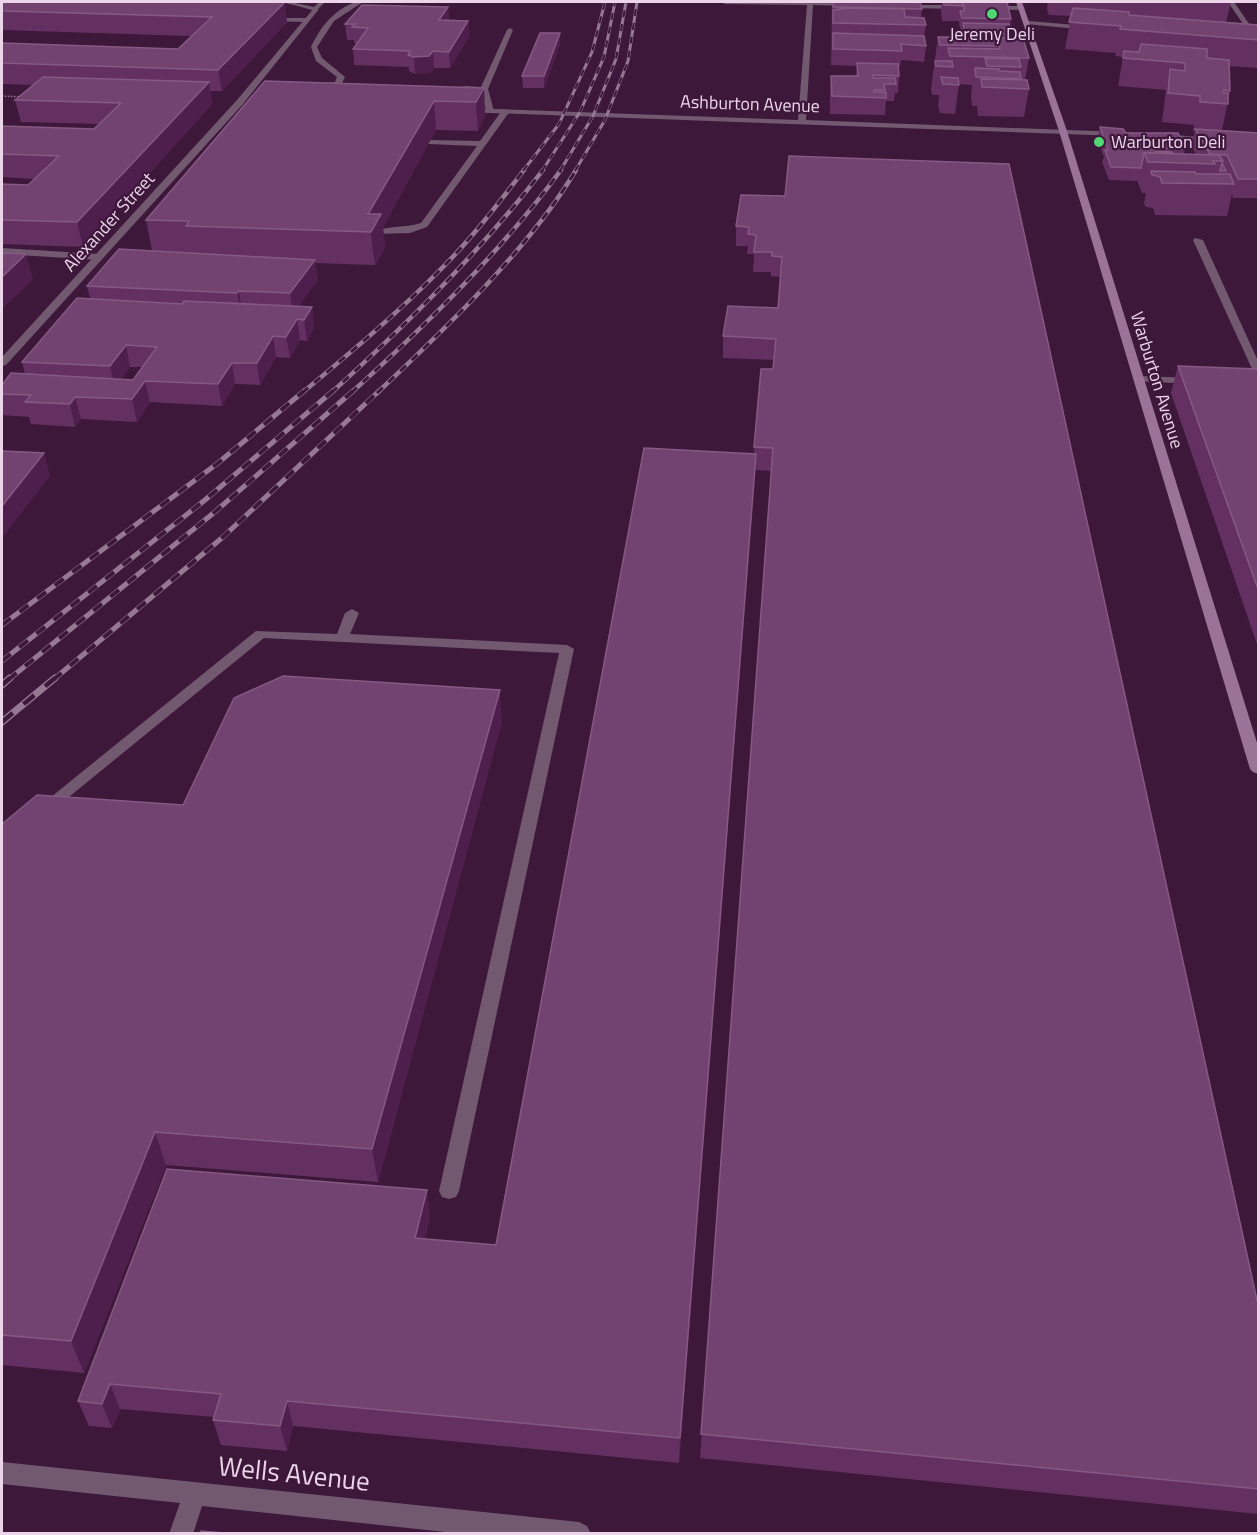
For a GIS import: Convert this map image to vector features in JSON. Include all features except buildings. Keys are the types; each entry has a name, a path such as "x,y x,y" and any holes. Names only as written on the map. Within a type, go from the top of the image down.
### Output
{"street":[{"path":"285,2 316,9"},
{"name":"Alexander Street","path":"2,363 240,102 322,2"},
{"path":"312,88 338,83 341,77 319,59 314,47 317,40 342,11 360,2"},
{"path":"725,2 857,5"},
{"path":"1231,2 1253,34 1253,37 1247,39"},
{"path":"802,121 810,3"},
{"path":"892,5 975,7"},
{"path":"986,8 1020,5"},
{"name":"Warburton Avenue","path":"1020,5 1063,131 1258,769"},
{"path":"259,18 307,20"},
{"path":"1028,23 1098,28"},
{"path":"490,111 484,89 489,71 500,55 510,30"},
{"path":"291,39 300,39"},
{"path":"309,39 317,40"},
{"path":"1237,39 1258,42"},
{"path":"253,87 265,87"},
{"path":"451,88 484,89"},
{"path":"240,102 252,103"},
{"name":"Ashburton Avenue","path":"457,110 1133,134"},
{"path":"380,232 410,230 424,225 506,111"},
{"path":"1156,136 1225,141"},
{"path":"429,142 483,144"},
{"path":"1198,240 1258,371"},
{"path":"2,251 99,257"},
{"path":"1140,379 1202,381"},
{"path":"341,639 352,613"},
{"path":"29,821 261,634 567,649 449,1191"},
{"name":"Wells Avenue","path":"2,1473 579,1533"},
{"path":"181,1533 195,1492"}],"path":[{"path":"2,98 6,96 29,97"}],"railway":[{"path":"523,171 559,124 592,52 605,2"},
{"path":"542,171 580,112 604,57 615,2"},
{"path":"560,171 593,116 616,59 626,2"},
{"path":"575,171 605,120 628,61 637,2"},
{"path":"302,393 391,317 442,268 495,208 524,170"},
{"path":"331,393 388,340 469,258 543,170"},
{"path":"351,393 462,287 538,201 561,170"},
{"path":"377,393 457,316 510,259 557,200 576,170"},
{"path":"2,625 218,463 304,391"},
{"path":"2,661 205,500 333,391"},
{"path":"8,680 216,511 353,391"},
{"path":"53,680 223,537 379,391"},
{"path":"2,685 10,678"},
{"path":"2,722 55,678"}],"place":[{"name":"Jeremy Deli","path":"992,14"},
{"name":"Warburton Deli","path":"1099,142"}]}
